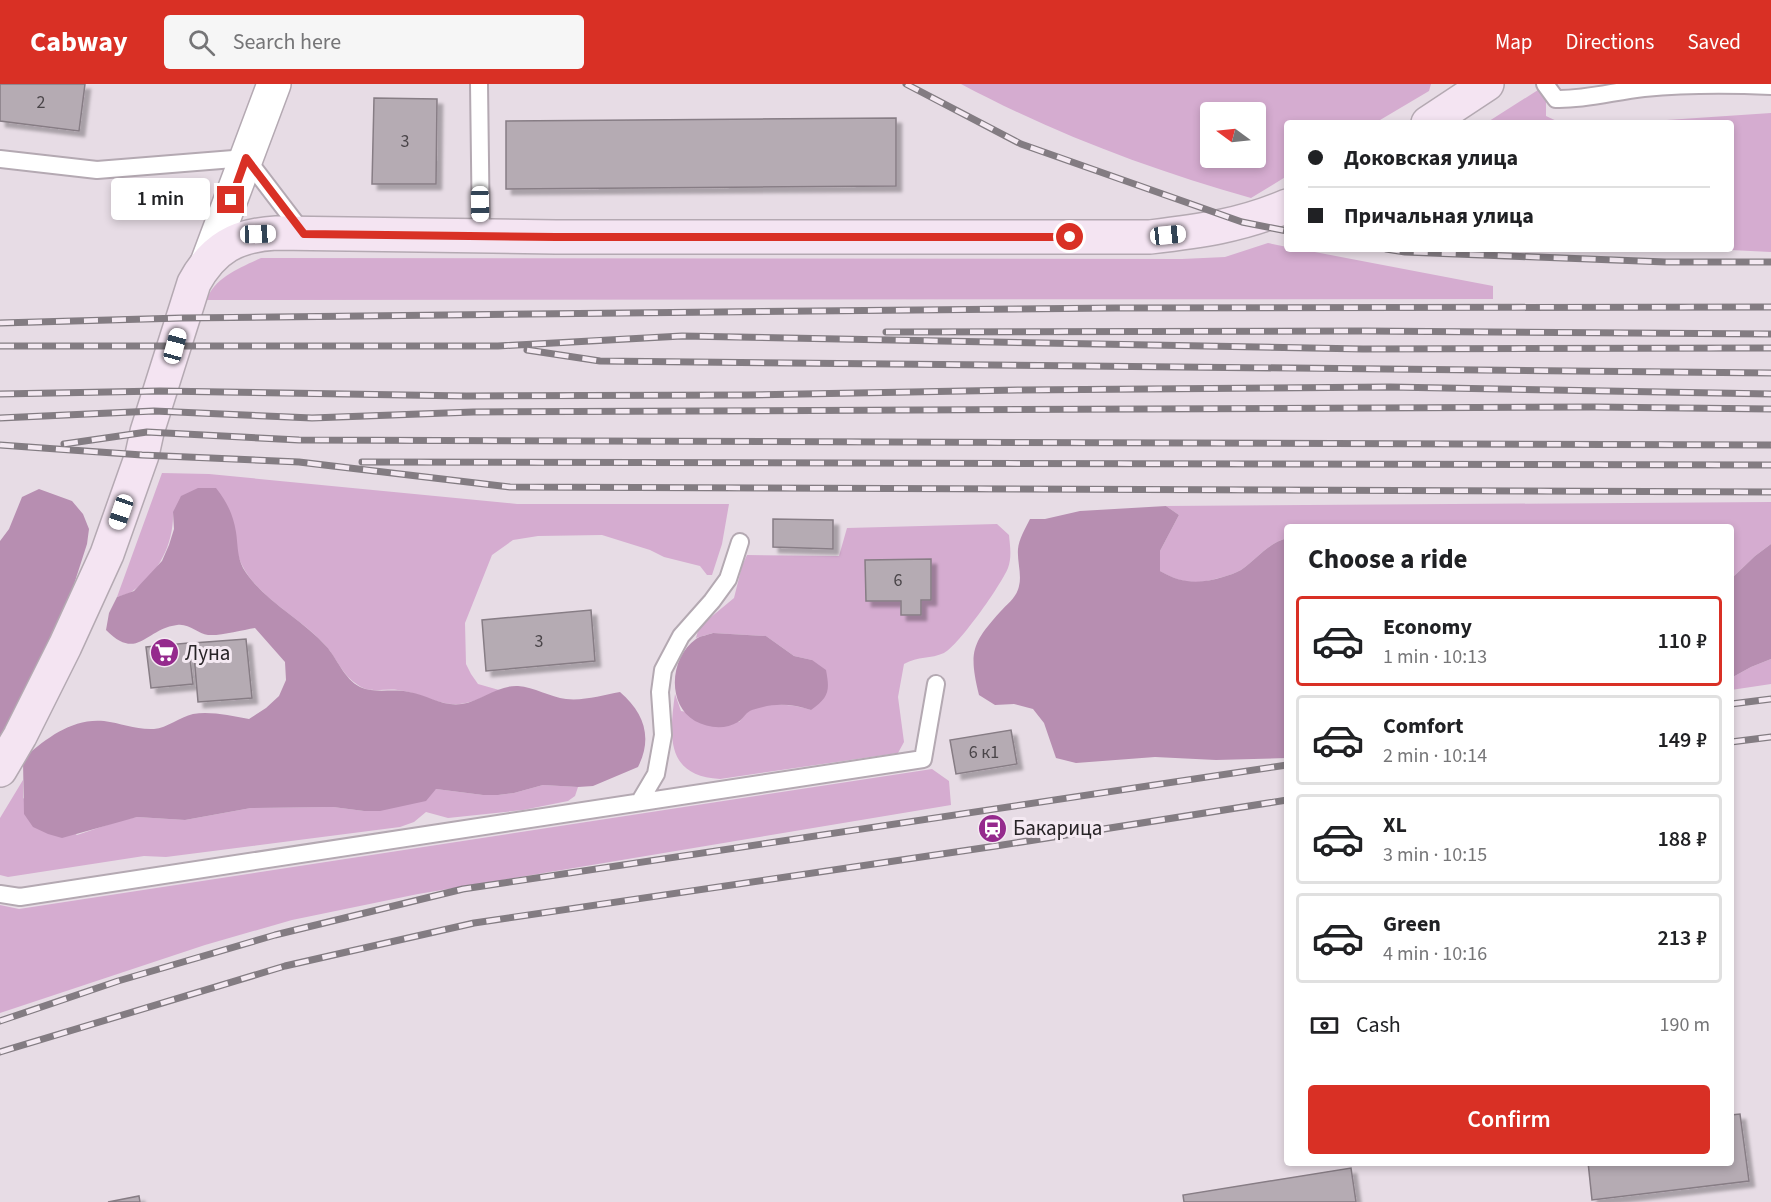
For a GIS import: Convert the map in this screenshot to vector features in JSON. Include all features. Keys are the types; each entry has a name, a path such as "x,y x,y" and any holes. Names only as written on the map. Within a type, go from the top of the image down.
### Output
{"street":[{"path":"207,263 274,84"},
{"path":"1433,120 1487,84"},
{"path":"0,770 20,736 65,646 107,554 142,455 147,432 190,295 199,275 207,263 225,246 242,238 258,234 481,237 1150,237 1218,229 1284,207"}],"lane":[{"path":"479,84 481,237"},
{"path":"1545,84 1556,99 1575,99 1644,88 1733,84 1771,86"},
{"path":"0,159 97,170 246,158 304,234"},
{"path":"640,801 656,774 663,735 660,692 663,670 681,636 728,579 740,542"},
{"path":"0,894 20,897 923,759 936,684"}],"shaded area":[{"path":"961,84 1431,84 1429,91 1380,120 1284,120 1284,178 1251,198 1140,163 1067,134"},
{"path":"1538,90 1546,100 1546,116 1555,120 1491,120"},
{"path":"1771,113 1771,252 1734,250 1734,120 1667,120"},
{"path":"1268,243 1284,246 1284,252 1315,252 1493,286 1493,299 207,300 215,285 222,279 261,258 1182,259 1225,257"},
{"path":"162,473 209,474 517,504 729,504 722,544 712,575 707,575 700,566 664,557 650,550 602,535 538,536 513,540 492,555 465,623 466,664 478,684 499,690 470,702 452,704 406,691 367,689 353,681 316,635 277,605 253,582 238,555 236,532 173,512 171,534 164,556 143,583 132,591 117,597"},
{"path":"198,488 216,488 226,503 235,526 241,564 251,579 271,599 316,636 330,651 349,679 360,687 409,692 455,704 469,702 511,686 573,699 620,692 635,708 644,726 645,746 638,767 593,786 543,785 498,795 436,789 426,801 380,811 333,807 251,808 185,820 137,817 62,838 33,827 24,814 23,761 34,749 62,730 93,721 154,729 164,727 188,715 200,713 249,719 279,696 286,680 285,662 255,628 208,635 186,626 177,625 134,644 117,639 106,630 109,613 117,597 134,591 162,561 174,529 173,512 181,496"},
{"path":"39,489 72,501 83,514 89,529 87,544 66,609 0,739 0,541 9,529 22,497"},
{"path":"1771,502 1771,544 1734,576 1734,524 1284,524 1284,539 1262,552 1241,570 1223,577 1191,582 1176,579 1160,571 1160,551 1179,515 1166,506"},
{"path":"1166,506 1179,515 1160,551 1160,571 1191,582 1207,581 1235,573 1262,552 1284,539 1284,758 1216,760 1155,757 1076,763 1056,758 1044,723 1033,709 1014,704 995,705 979,695 974,669 975,650 990,623 1018,590 1020,582 1019,545 1030,519 1045,519 1080,511"},
{"path":"997,524 1009,535 1010,560 1004,576 989,600 951,648 944,653 904,664 898,697 904,742 898,753 720,779 702,776 689,770 680,762 672,739 675,694 681,711 739,722 748,712 764,706 788,705 811,710 812,660 794,656 766,636 713,633 696,638 699,627 734,598 747,555 839,556 847,528"},
{"path":"1771,544 1771,659 1734,676 1734,576"},
{"path":"713,633 766,636 794,656 812,660 826,670 828,688 825,697 811,710 782,705 752,710 738,722 728,726 711,727 695,721 679,704 675,680 677,668 687,647 698,638"},
{"path":"1771,659 1771,684 1734,690 1734,676"},
{"path":"932,769 949,781 951,805 418,894 292,920 205,945 0,1013 0,905 19,909"},
{"path":"23,780 23,798 77,835 137,817 185,820 251,808 333,807 364,811 436,789 498,795 543,785 578,787 575,796 568,801 523,810 448,818 426,812 414,822 400,827 166,857 144,856 8,877 0,875 0,818"}],"building":[{"path":"0,84 85,84 79,131 0,121"},
{"path":"374,98 437,99 436,184 372,184"},
{"path":"896,118 896,186 506,189 506,121"},
{"path":"773,519 833,520 833,549 773,547"},
{"path":"931,559 931,600 921,600 921,615 901,615 901,601 866,601 865,560"},
{"path":"591,610 595,661 486,671 482,620"},
{"path":"246,639 252,698 198,702 193,643"},
{"path":"188,643 193,684 151,688 146,647"},
{"name":"Бакарица","path":"1011,730 1017,764 956,774 950,740"},
{"path":"1740,1114 1749,1181 1592,1200 1588,1166 1734,1166 1734,1115"},
{"path":"1351,1168 1356,1202 1184,1202 1183,1195"},
{"path":"139,1196 140,1202 108,1202"}],"railway":[{"path":"906,84 1021,144 1242,222 1284,230"},
{"path":"1405,252 1666,262 1771,262"},
{"path":"0,323 182,318 1115,308 1771,307"},
{"path":"886,332 1364,331 1771,334"},
{"path":"0,346 498,346 682,336 1363,349 1771,348"},
{"path":"527,350 600,361 1771,373"},
{"path":"0,394 160,391 466,396 747,395 1390,387 1771,394"},
{"path":"0,418 154,411 312,418 473,412 1595,407 1771,409"},
{"path":"64,444 147,432 299,440 1771,445"},
{"path":"0,445 142,455 299,462 510,487 1771,492"},
{"path":"362,462 1771,465"},
{"path":"1734,704 1771,699"},
{"path":"1734,742 1771,737"},
{"path":"0,1021 118,981 275,935 463,889 1284,765"},
{"path":"0,1052 285,966 474,923 996,846 1284,800"}],"place":[{"name":"Луна","path":"164,653"},
{"name":"Бакарица","path":"992,828"}],"route":[{"path":"231,200 246,158 304,234 556,237 1070,237"}]}
